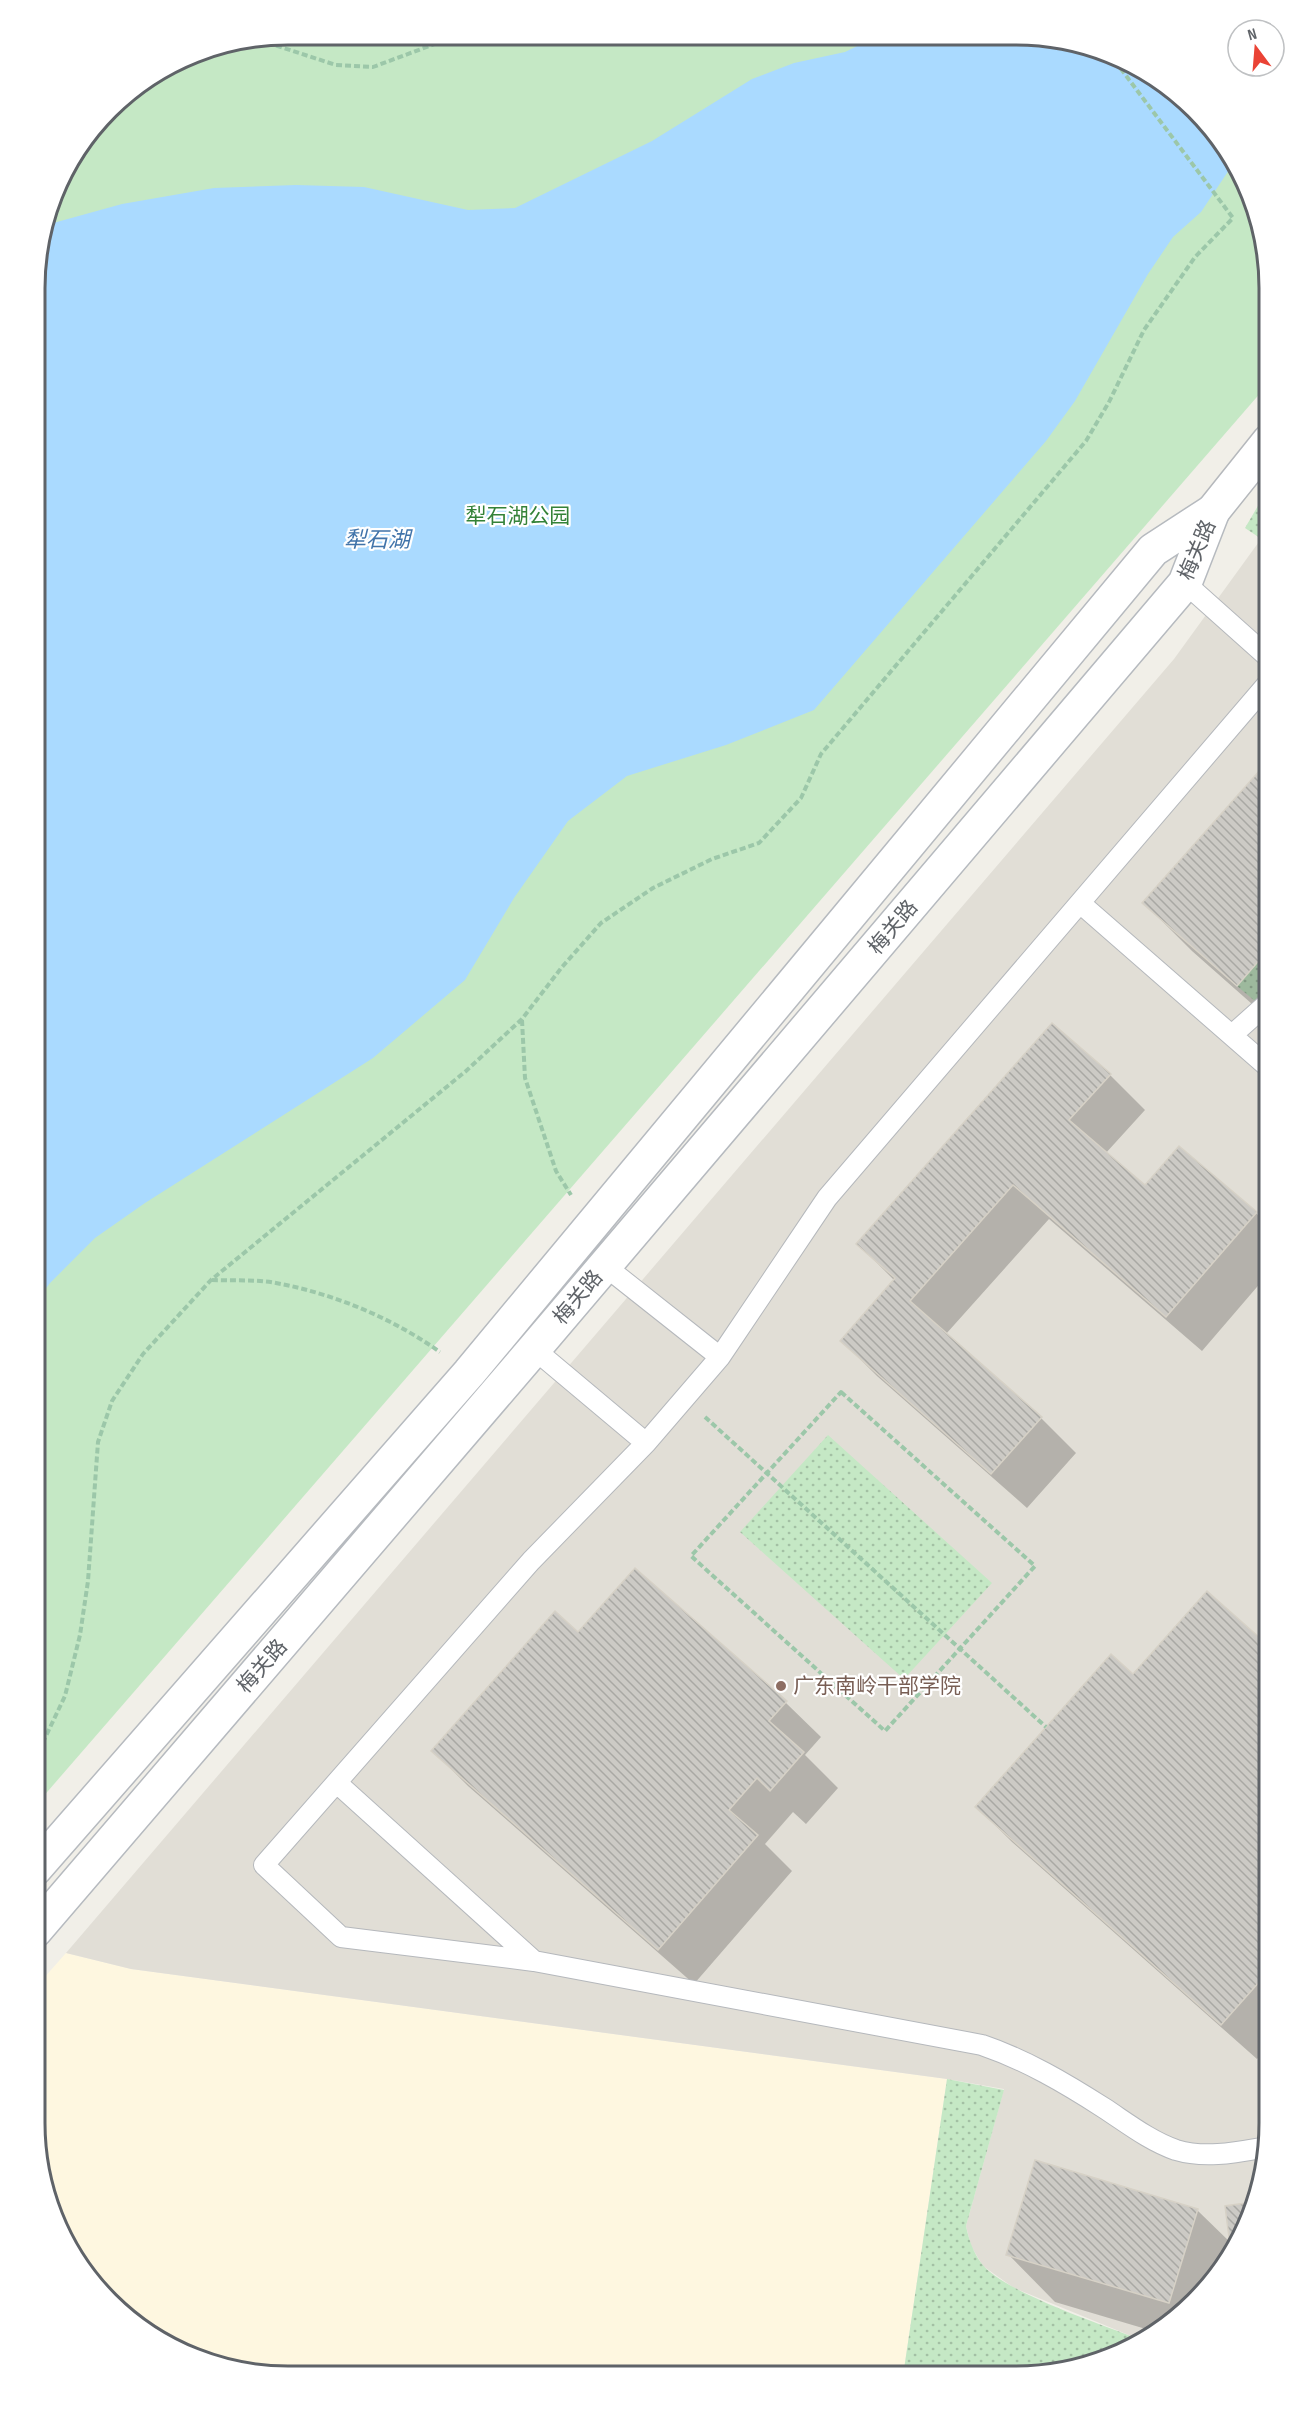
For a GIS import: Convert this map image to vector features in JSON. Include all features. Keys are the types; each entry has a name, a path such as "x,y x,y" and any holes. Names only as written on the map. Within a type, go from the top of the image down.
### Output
{"street":[{"path":"1213,511 1259,454"},
{"name":"梅关路","path":"45,1919 534,1349 1185,583 1213,511"},
{"name":"梅关路","path":"45,1858 469,1373 1153,550 1213,511"}],"lane":[{"path":"1185,583 1259,649"},
{"path":"1257,2148 1211,2155 1177,2150 1147,2136 1055,2078 1011,2055 982,2044 534,1961 341,1937 264,1865 531,1561 646,1443 720,1357 826,1198 1259,694"},
{"path":"1080,903 1259,1059"},
{"path":"1232,1035 1259,1011"},
{"path":"604,1266 720,1357"},
{"path":"534,1349 646,1443"},
{"path":"337,1783 534,1961"}],"path":[{"path":"277,46 336,65 373,67 432,45"},
{"path":"45,1737 64,1696 80,1635 88,1581 98,1442 112,1401 143,1354 211,1280 466,1071 522,1019 562,967 601,923 653,888 712,859 759,843 801,798 821,754 1086,441 1109,402 1144,330 1195,257 1233,218 1121,68"},
{"path":"522,1019 525,1078 544,1138 556,1171 591,1226"},
{"path":"211,1280 275,1283 356,1305 413,1333 469,1373"},
{"path":"841,1392 1035,1566 960,1648 885,1731 691,1556 841,1392"},
{"path":"684,1398 1046,1727"}],"shaded area":[{"name":"广东南岭干部学院","path":"1259,542 1259,2123 1254,2171 1241,2216 1218,2258 1199,2283 1164,2316 1132,2336 1014,2288 983,2266 971,2246 966,2226 1004,2089 947,2079 131,1969 66,1953 1174,659"},
{"path":"66,1953 131,1969 947,2079 904,2366 288,2366 240,2361 195,2348 153,2325 116,2295 86,2258 63,2216 53,2186 47,2155 45,1977"}],"green space":[{"name":"犁石湖","path":"288,45 1016,45 1048,47 1079,53 1124,70 1164,95 1188,116 1209,140 1234,180 1251,225 1257,256 1259,395 45,1794 45,288 50,240 63,195 86,153 105,128 140,95 180,70 225,53 256,47"},
{"path":"1259,504 1259,537 1245,528"},
{"path":"1259,961 1259,1005 1237,986"},
{"path":"828,1435 992,1583 904,1679 740,1532"},
{"path":"947,2079 1004,2090 966,2226 976,2255 994,2275 1011,2286 1080,2317 1132,2337 1109,2348 1079,2358 1048,2364 904,2366"}],"water":[{"name":"犁石湖","path":"860,45 1016,45 1048,47 1079,53 1124,70 1164,95 1199,128 1229,171 1201,212 1173,237 1148,274 1075,401 1046,441 814,710 726,745 627,776 568,821 514,898 465,980 373,1058 145,1203 95,1238 45,1290 45,288 47,256 54,223 122,204 214,188 296,185 364,187 468,210 515,208 652,141 752,79 794,63 845,52"}],"building":[{"path":"1259,771 1259,961 1237,986 1142,903"},
{"path":"1052,1023 1111,1074 1069,1120 1145,1185 1179,1146 1257,1212 1166,1317 1013,1185 910,1301 1042,1417 991,1474 840,1341 895,1278 856,1244"},
{"path":"635,1568 787,1701 769,1721 804,1752 770,1791 757,1778 729,1810 758,1835 658,1950 431,1751 555,1611 578,1632"},
{"path":"1207,1591 1259,1637 1259,1982 1221,2025 975,1807 1111,1654 1133,1674"},
{"path":"1035,2160 1198,2209 1169,2303 1006,2255"},
{"path":"1245,2203 1229,2239 1225,2206"}],"place":[{"name":"广东南岭干部学院","path":"781,1686"}],"park label":[{"name":"犁石湖公园","path":"518,516"}]}
